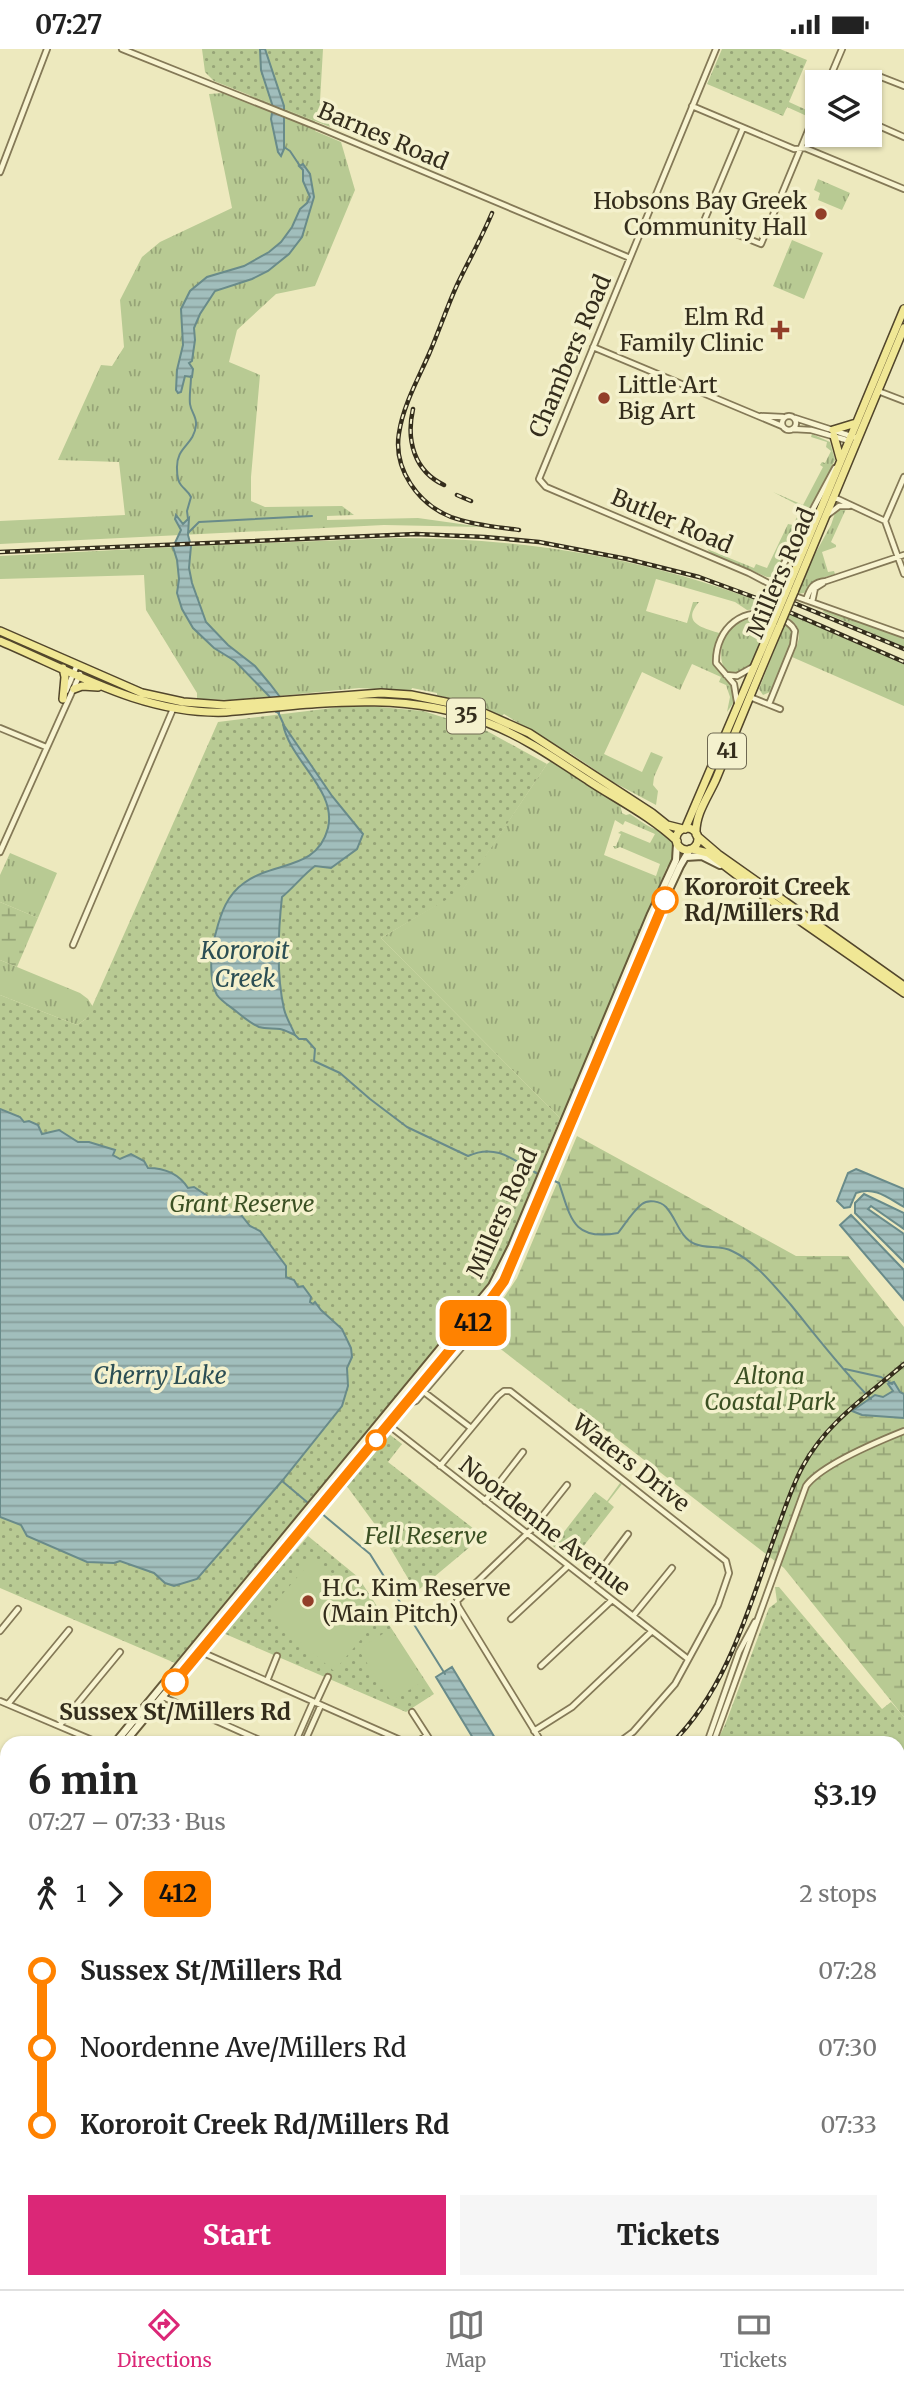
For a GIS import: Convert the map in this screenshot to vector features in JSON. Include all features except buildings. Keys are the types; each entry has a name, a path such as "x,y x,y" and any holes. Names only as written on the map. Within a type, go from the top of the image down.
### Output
{"main road":[{"name":"Millers Road","path":"790,592 826,516 856,423 904,309"},
{"name":"Millers Road","path":"697,835 699,813 750,697 839,462 878,390 904,328"},
{"path":"839,462 833,433 856,423"},
{"name":"Millers Road","path":"684,829 755,665 777,624"},
{"name":"35","path":"0,631 142,693 168,700 208,705 257,706"},
{"name":"35","path":"0,641 116,692 173,709 206,713 358,693 411,695 445,701 484,713 528,733 667,825 691,829 709,848 904,993"},
{"path":"63,668 63,699"},
{"path":"74,689 85,686 116,692"},
{"name":"35","path":"312,700 405,702 435,707 490,723 542,751 659,826 681,848 689,852 708,853 742,880 904,986"},
{"path":"677,842 678,834 684,829"},
{"path":"689,852 697,843 697,835"},
{"name":"Millers Road","path":"130,1736 382,1420 504,1281 650,915 676,860 677,842"},
{"name":"Millers Road","path":"555,1152 668,892 689,852"},
{"path":"742,880 743,871"},
{"name":"Millers Road","path":"121,1736 407,1403 462,1329"}],"street":[{"path":"0,172 47,49"},
{"name":"Barnes Road","path":"122,49 630,258"},
{"name":"Chambers Road","path":"541,483 540,474 716,49"},
{"path":"833,70 842,49"},
{"path":"882,77 904,86"},
{"path":"692,106 794,149 805,148 904,189"},
{"path":"882,127 904,137"},
{"path":"743,128 704,221 761,244 805,139"},
{"path":"592,347 787,430 833,433"},
{"path":"878,390 904,401"},
{"path":"753,415 790,416 853,439"},
{"path":"782,426 784,417"},
{"path":"793,429 796,425 795,418"},
{"name":"Millers Road","path":"773,585 839,462"},
{"path":"885,521 904,477"},
{"name":"Butler Road","path":"541,483 809,601 902,634"},
{"path":"822,505 833,498 885,521 901,556 904,574"},
{"path":"826,516 840,506 856,508"},
{"path":"809,601 815,588 827,581 901,556"},
{"path":"735,712 737,691 719,668 716,657 733,622 760,611 788,622 795,631 793,645 769,704"},
{"path":"902,634 903,628"},
{"path":"726,674 743,674 755,665"},
{"path":"56,725 63,699 80,666"},
{"path":"0,852 74,689 76,674"},
{"path":"750,697 780,709"},
{"path":"73,945 173,709"},
{"path":"0,728 46,747"},
{"path":"407,1403 416,1401 471,1336 462,1329"},
{"name":"Waters Drive","path":"440,1466 498,1396 504,1391 510,1391 726,1561 729,1573 718,1605 688,1659"},
{"path":"424,1392 471,1428"},
{"name":"Noordenne Avenue","path":"382,1420 688,1659"},
{"path":"713,1736 801,1496 809,1482 826,1469 904,1431"},
{"path":"485,1501 523,1452"},
{"path":"537,1736 457,1603 457,1598 527,1534 567,1485"},
{"path":"590,1583 628,1534"},
{"path":"511,1619 568,1566"},
{"path":"633,1617 672,1567"},
{"path":"541,1665 612,1600"},
{"path":"0,1631 18,1609"},
{"path":"8,1704 69,1630"},
{"path":"534,1731 572,1707 652,1631"},
{"path":"197,1650 391,1736"},
{"path":"59,1726 120,1652"},
{"path":"267,1681 277,1656"},
{"path":"628,1736 673,1688 688,1659"},
{"path":"299,1736 328,1678"},
{"path":"163,1697 245,1736"},
{"path":"0,1702 83,1736"},
{"path":"306,1736 317,1703"},
{"path":"412,1712 427,1735"}],"green space":[{"path":"202,49 323,49 320,101 330,127 214,81 205,72"},
{"path":"722,49 780,49 807,60 789,102 805,109 805,115 787,107 783,116 707,84"},
{"path":"223,93 251,103 250,95 315,121 315,131 341,142 355,190 315,286 276,294 237,330 229,362 260,375 251,501 265,507 342,506 354,515 327,516 327,520 418,518 482,527 384,525 0,544 0,521 125,515 119,462 58,460 101,365 112,366 124,347 120,300 142,257 160,242 232,208 209,94"},
{"path":"818,179 850,193 842,210 818,200 820,193 814,190"},
{"path":"792,240 823,253 804,299 773,286"},
{"path":"812,434 830,442 835,460 774,577 767,577 712,554 707,549 754,568 756,564 767,568 788,524 793,525 800,511 797,509 798,505 773,492 803,505 823,467 820,465 825,463 831,451 826,447 827,442 811,437"},
{"path":"846,509 831,542 836,547 822,552 828,572 834,571 835,574 813,581 804,593 798,594 835,513"},
{"path":"396,538 494,542 589,555 683,576 776,608 774,612 747,610 735,602 656,579 646,611 687,623 693,602 699,602 692,615 693,620 702,627 719,633 715,662 718,671 732,687 736,699 727,712 730,697 726,685 719,682 721,677 692,664 680,690 642,672 604,754 642,772 651,752 663,757 654,777 653,785 658,791 656,805 613,782 504,714 502,716 437,693 412,688 411,691 359,688 279,696 255,666 228,645 206,622 189,568 191,546"},
{"path":"173,547 179,579 177,593 182,609 193,628 221,653 235,661 269,697 197,699 197,693 146,610 144,575 0,579 0,556"},
{"path":"824,610 867,623 904,639 904,647 823,612"},
{"path":"789,614 904,664 904,706 792,657 799,631 788,618"},
{"path":"757,615 772,617 759,651 750,667 739,675 731,674 724,668 721,658 722,645 728,633 739,622"},
{"path":"785,623 792,631 793,637 770,692 763,695 759,689"},
{"name":"Grant Reserve","path":"357,705 423,711 487,731 547,764 463,890 381,938 560,1118 490,1283 175,1663 0,1588 0,995 77,1025 87,1018 218,722"},
{"path":"551,761 620,804 622,813 630,814 666,835 674,846 671,865 667,867 561,1119 381,938 463,889","holes":["615,820 623,825 625,821 655,834 650,843 621,831 618,833 621,834 616,846 613,846 660,864 656,876 604,855"]},
{"path":"10,853 57,873 38,918 0,902 0,875"},
{"path":"0,902 38,918 17,967 0,960"},
{"path":"0,960 80,993 93,1007 87,1018 77,1025 0,995"},
{"name":"Altona Coastal Park","path":"577,1136 796,1256 848,1256 904,1327 904,1717 784,1568 480,1333 517,1278"},
{"name":"Fell Reserve","path":"389,1434 402,1444 388,1462 483,1536 416,1592 382,1534 346,1485"},
{"path":"620,1483 622,1484 608,1502 614,1507 572,1561 553,1546 595,1492 607,1501"},
{"path":"308,1536 358,1577 434,1694 406,1712 223,1633"},
{"path":"314,1558 382,1615 334,1671 266,1613"},
{"path":"775,1587 779,1587 882,1709 891,1702 904,1717 904,1736 720,1736 769,1608 777,1602"},
{"path":"391,1629 424,1681 391,1701 358,1649"}],"water":[{"path":"260,49 265,49 284,106 284,149 281,156 271,119 273,107 261,70"},
{"path":"303,164 310,174 314,197 302,237 289,254 268,271 215,291 194,328 192,361 189,363 193,369 192,377 185,376 181,392 178,393 177,370 183,345 181,309 190,291 207,277 244,266 281,242 310,197 303,181 303,170 299,166"},
{"path":"176,515 183,524 189,518 189,568 206,622 228,645 255,666 270,684 280,697 279,713 269,696 235,661 214,648 193,628 182,609 177,593 179,579 173,547 181,530 175,519"},
{"name":"Kororoit Creek","path":"283,724 332,796 363,834 357,849 331,868 315,866 282,897 279,939 281,995 295,1035 280,1029 259,1027 245,1018 217,995 211,973 216,932 233,893 255,876 293,863 314,852 328,828 326,801 294,751"},
{"name":"Cherry Lake","path":"0,1109 20,1117 24,1122 38,1125 42,1134 59,1130 78,1142 89,1142 115,1150 113,1155 120,1159 131,1154 144,1161 148,1168 171,1173 188,1188 194,1187 209,1200 242,1216 250,1226 260,1231 286,1266 286,1277 294,1280 298,1287 303,1286 311,1297 310,1302 315,1302 342,1329 351,1348 352,1357 347,1368 348,1386 342,1406 282,1481 197,1579 174,1586 165,1583 154,1573 120,1561 87,1562 27,1536 21,1525 0,1517"},
{"path":"856,1169 904,1189 904,1207 881,1194 863,1191 856,1193 850,1207 844,1208 837,1201 848,1173"},
{"path":"864,1194 904,1213 904,1229 871,1206 868,1209 904,1234 904,1262 855,1213 855,1203"},
{"path":"851,1215 904,1270 904,1300 840,1225"},
{"path":"894,1382 904,1394 904,1418 862,1415 852,1411 875,1395 883,1397 893,1391 888,1384"},
{"path":"452,1667 494,1736 472,1736 436,1677"}],"waterway":[{"name":"Kororoit Creek","path":"284,147 300,166"},
{"name":"Kororoit Creek","path":"188,519 191,497 180,483 177,461 195,432 196,419 190,404 191,376"},
{"path":"188,533 199,522 312,516"},
{"name":"Kororoit Creek","path":"278,712 283,723"},
{"name":"Kororoit Creek","path":"295,1035 299,1039 306,1039 315,1049 314,1061 340,1073 407,1127 468,1156 478,1152 496,1152 538,1174"},
{"name":"Kororoit Creek","path":"543,1176 559,1183 576,1225 591,1234 618,1233 639,1207 645,1202 654,1201 666,1207 690,1241 728,1249 741,1256 771,1282 871,1399"},
{"path":"845,1369 881,1377 892,1384"},
{"path":"282,1481 307,1502"},
{"path":"321,1513 370,1554 445,1674"}],"railway":[{"path":"492,213 457,285 407,403 398,446 404,472 410,484 439,511 468,522 519,530"},
{"path":"413,409 412,443 419,463 426,472 444,485"},
{"path":"457,495 471,501"},
{"path":"0,552 416,534 539,542 627,559 699,577 759,599 904,662"},
{"path":"765,591 904,649"},
{"path":"678,1736 709,1696 736,1643 795,1481 812,1451 836,1423 904,1364"}],"bus line":[{"name":"412","path":"175,1682 496,1294 526,1233 665,900"}],"place":[{"name":"Hobsons Bay Greek Community Hall","path":"821,214"},
{"name":"Elm Rd Family Clinic","path":"780,330"},
{"name":"Little Art Big Art","path":"604,398"},
{"name":"Kororoit Creek Rd/Millers Rd","path":"665,900"},
{"name":"H.C. Kim Reserve (Main Pitch)","path":"308,1601"},
{"name":"Sussex St/Millers Rd","path":"175,1682"}]}
